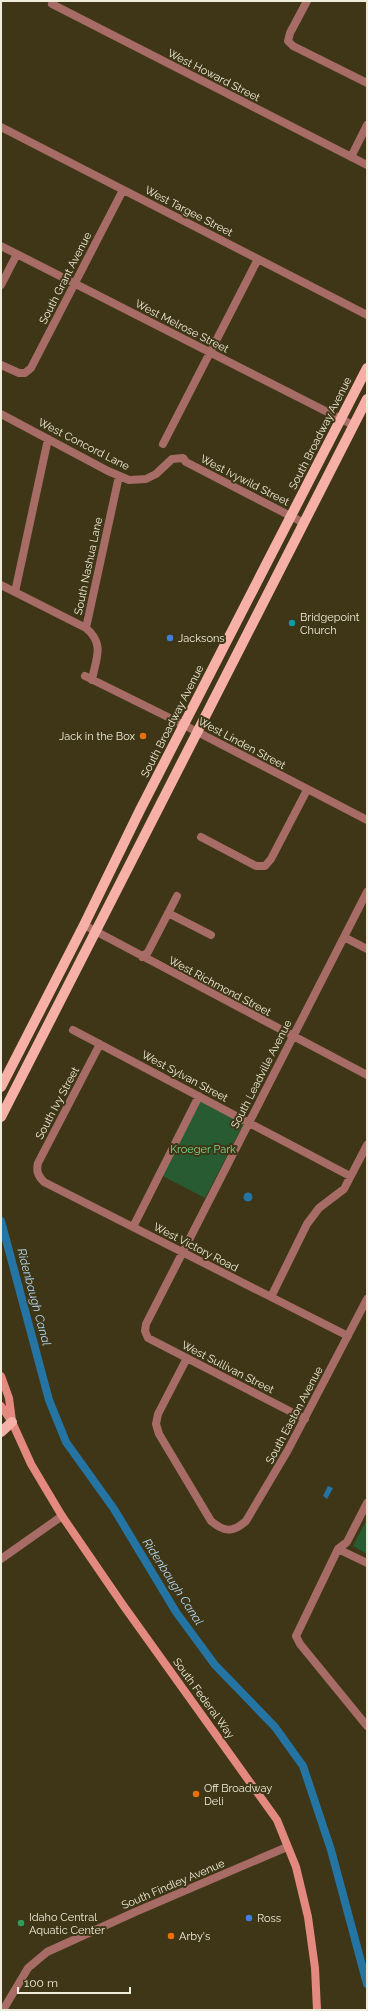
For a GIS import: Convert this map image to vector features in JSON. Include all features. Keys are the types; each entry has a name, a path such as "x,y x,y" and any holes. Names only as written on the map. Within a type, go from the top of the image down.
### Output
{"main road":[{"name":"South Broadway Avenue","path":"1,1086 367,368"},
{"path":"1,1117 153,816 367,399"},
{"name":"South Federal Way","path":"1,1376 9,1398 12,1422"},
{"name":"South Federal Way","path":"1,1406 12,1422 31,1464 62,1516 122,1605 277,1820 296,1868 308,1917 315,1968 317,2010"},
{"path":"1,1421 12,1422"},
{"path":"1,1432 12,1422"}],"street":[{"path":"307,1 290,33 288,41 293,46 367,83"},
{"name":"West Howard Street","path":"53,3 367,165"},
{"path":"351,157 367,125"},
{"name":"West Targee Street","path":"1,127 367,315"},
{"name":"South Grant Avenue","path":"1,365 18,373 25,373 31,368 123,190"},
{"name":"West Melrose Street","path":"1,246 353,425"},
{"path":"1,285 17,254"},
{"path":"163,444 258,259"},
{"name":"West Concord Lane","path":"1,414 128,480 146,479 156,474 172,459 177,458"},
{"path":"15,592 48,439"},
{"name":"West Ivywild Street","path":"177,458 183,458 186,462 304,523"},
{"name":"South Nashua Lane","path":"89,678 98,643 94,635 86,628 119,476"},
{"path":"1,585 86,628"},
{"name":"West Linden Street","path":"89,678 184,725 367,820"},
{"path":"201,837 256,866 265,866 271,859 307,790"},
{"name":"South Leadville Avenue","path":"145,1331 146,1324 367,892"},
{"path":"142,957 148,952 177,896"},
{"path":"168,914 211,935"},
{"name":"West Richmond Street","path":"84,925 367,1076"},
{"path":"344,937 367,949"},
{"name":"West Sylvan Street","path":"73,1030 350,1176"},
{"name":"South Ivy Street","path":"37,1173 38,1163 100,1044"},
{"path":"133,1227 199,1096"},
{"path":"271,1297 307,1224 320,1208 344,1189 367,1146"},
{"name":"West Victory Road","path":"37,1173 44,1182 348,1336"},
{"name":"South Easton Avenue","path":"186,1358 158,1414 156,1424 159,1434 211,1521 219,1528 229,1531 240,1527 246,1521 305,1419 367,1299"},
{"name":"West Sullivan Street","path":"145,1331 148,1338 305,1419"},
{"path":"367,1504 348,1542 338,1548 296,1636 300,1644 367,1726"},
{"path":"1,1559 62,1516"},
{"path":"338,1548 367,1563"},
{"name":"South Findley Avenue","path":"3,2010 28,1968 47,1952 135,1912 287,1847"}],"green space":[{"name":"Kroeger Park","path":"200,1100 244,1123 205,1198 161,1175"},
{"path":"367,1519 367,1554 353,1546"}],"water":[{"path":"248,1192 253,1197 248,1202 243,1197"},
{"path":"328,1486 333,1488 327,1499 323,1496"}],"waterway":[{"name":"Ridenbaugh Canal","path":"1,1221 49,1400 66,1442 114,1509 176,1612 215,1665 275,1727 303,1766 331,1850 367,1984"}],"place":[{"name":"Bridgepoint Church","path":"292,623"},
{"name":"Jacksons","path":"170,638"},
{"name":"Jack in the Box","path":"143,736"},
{"name":"Off Broadway Deli","path":"196,1794"},
{"name":"Ross","path":"249,1918"},
{"name":"Idaho Central Aquatic Center","path":"21,1923"},
{"name":"Arby's","path":"171,1936"}]}
